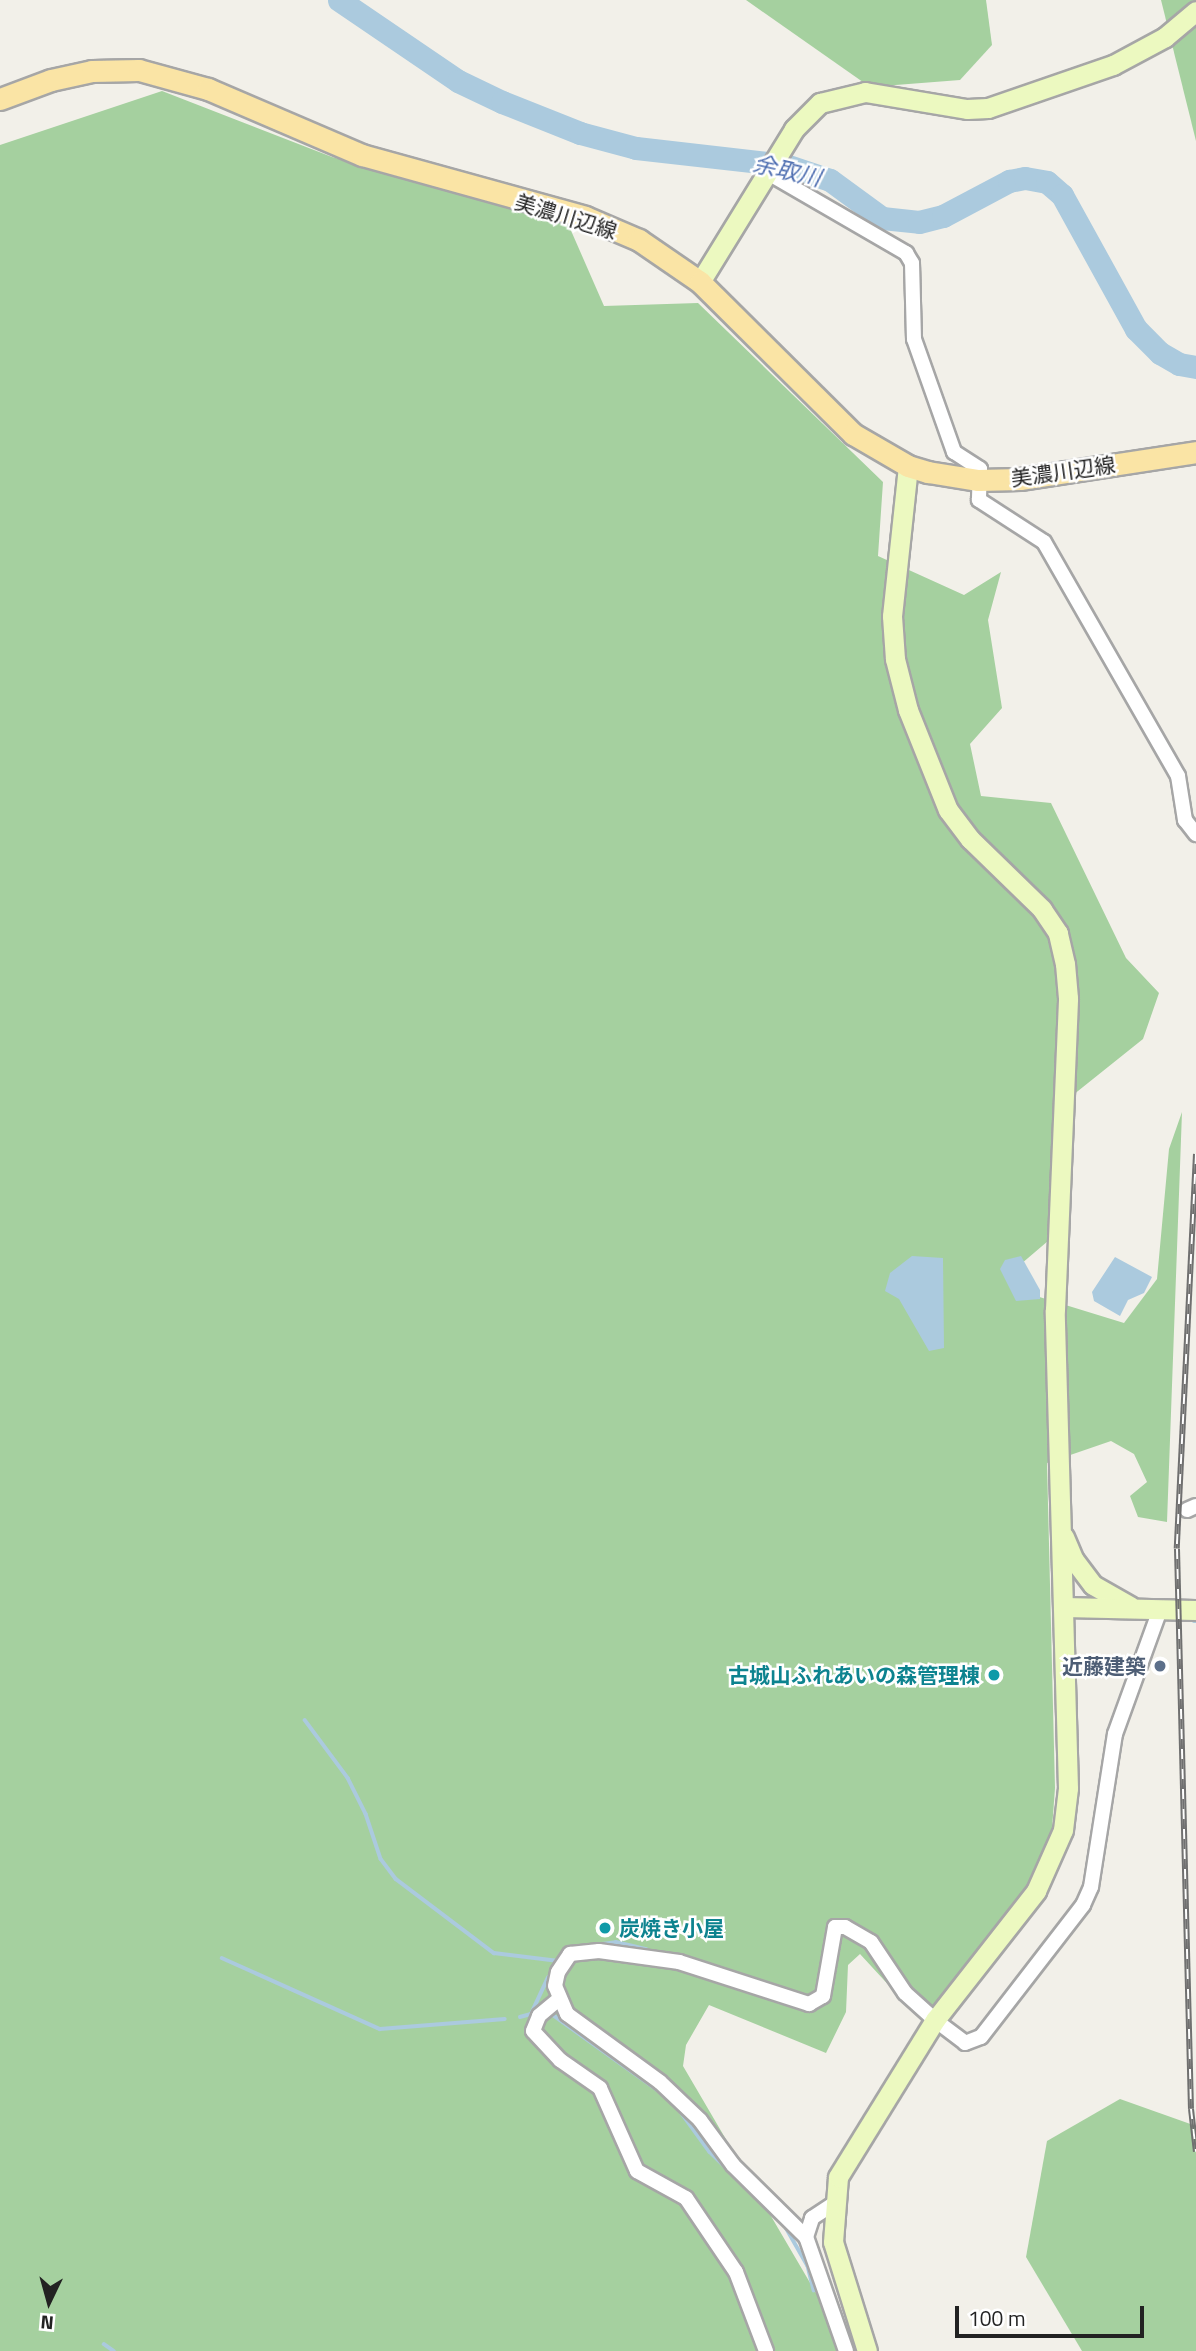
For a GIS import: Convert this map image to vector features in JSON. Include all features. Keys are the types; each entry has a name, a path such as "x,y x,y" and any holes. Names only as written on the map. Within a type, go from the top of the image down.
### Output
{"main road":[{"name":"美濃川辺線","path":"0,99 51,80 92,71 139,71 177,78 362,155 585,217 639,240 700,282 853,434 908,466 978,480 1020,479 1196,452"}],"street":[{"path":"700,282 803,116 840,95 865,92 967,109 988,108 1113,65 1165,37 1196,10"},
{"path":"771,166 906,253 912,263 915,339 954,452 980,469 979,500 1044,542 1178,776 1185,820 1196,834"},
{"path":"867,2351 833,2242 832,2205 838,2177 935,2020 1036,1891 1063,1830 1068,1788 1055,1310 1068,998 1065,964 1058,933 1042,909 970,839 948,810 908,710 895,659 892,616 908,466"},
{"path":"1060,1526 1074,1560 1093,1585 1137,1609"},
{"path":"1063,1607 1196,1610"},
{"path":"846,2351 806,2237 733,2165 700,2120 660,2082 567,2014 559,1999 558,1972 570,1954 599,1951 679,1962 809,2004 823,1996 835,1927 845,1927 871,1942 905,1993 935,2020 965,2042 981,2037 1083,1905 1091,1887 1115,1734 1160,1610"},
{"path":"559,1999 539,2017 533,2031 560,2060 600,2088 637,2171 687,2198 737,2272 766,2351"},
{"path":"806,2237 812,2218 832,2205"}],"green space":[{"path":"746,0 986,0 992,45 960,80 870,87"},
{"path":"1161,0 1196,0 1196,141"},
{"path":"162,91 332,157 569,226 604,306 698,303 883,482 878,556 964,595 1001,572 988,620 1002,708 970,744 981,796 1051,803 1126,958 1159,993 1143,1039 1053,1111 1048,1241 1014,1270 1020,1291 1124,1323 1157,1279 1169,1149 1182,1112 1167,1522 1138,1517 1130,1496 1147,1482 1134,1454 1111,1441 1047,1463 1055,1788 1052,1829 1040,1869 929,2029 860,1954 848,1965 846,2012 826,2053 709,2005 686,2045 683,2066 850,2351 0,2351 0,145"},
{"path":"1120,2099 1196,2126 1196,2351 1082,2351 1026,2257 1047,2141"}],"water":[{"path":"912,1256 943,1258 944,1348 929,1351 899,1299 885,1291 890,1273"},
{"path":"1021,1256 1040,1290 1040,1299 1016,1301 1000,1269 1005,1260"},
{"path":"1115,1257 1152,1277 1144,1293 1128,1300 1120,1316 1094,1301 1092,1292"}],"waterway":[{"name":"余取川","path":"339,0 458,81 502,102 580,133 636,148 785,165 830,180 882,218 919,222 943,216 1009,181 1025,178 1047,182 1062,195 1136,329 1160,353 1179,364 1196,367"},
{"path":"305,1720 348,1778 366,1814 381,1859 396,1879 494,1953 559,1961"},
{"path":"578,1947 616,1942 646,1949"},
{"path":"222,1958 380,2029 505,2019"},
{"path":"520,2017 531,2014 548,1978"},
{"path":"553,2015 662,2093"},
{"path":"678,2108 710,2152 748,2189"},
{"path":"784,2224 808,2266 814,2290"},
{"path":"104,2344 114,2351"}],"railway":[{"path":"1196,1154 1177,1549 1191,2109 1196,2152"}],"place":[{"name":"近藤建築","path":"1160,1666"},
{"name":"古城山ふれあいの森管理棟","path":"994,1675"},
{"name":"炭焼き小屋","path":"605,1928"}]}
